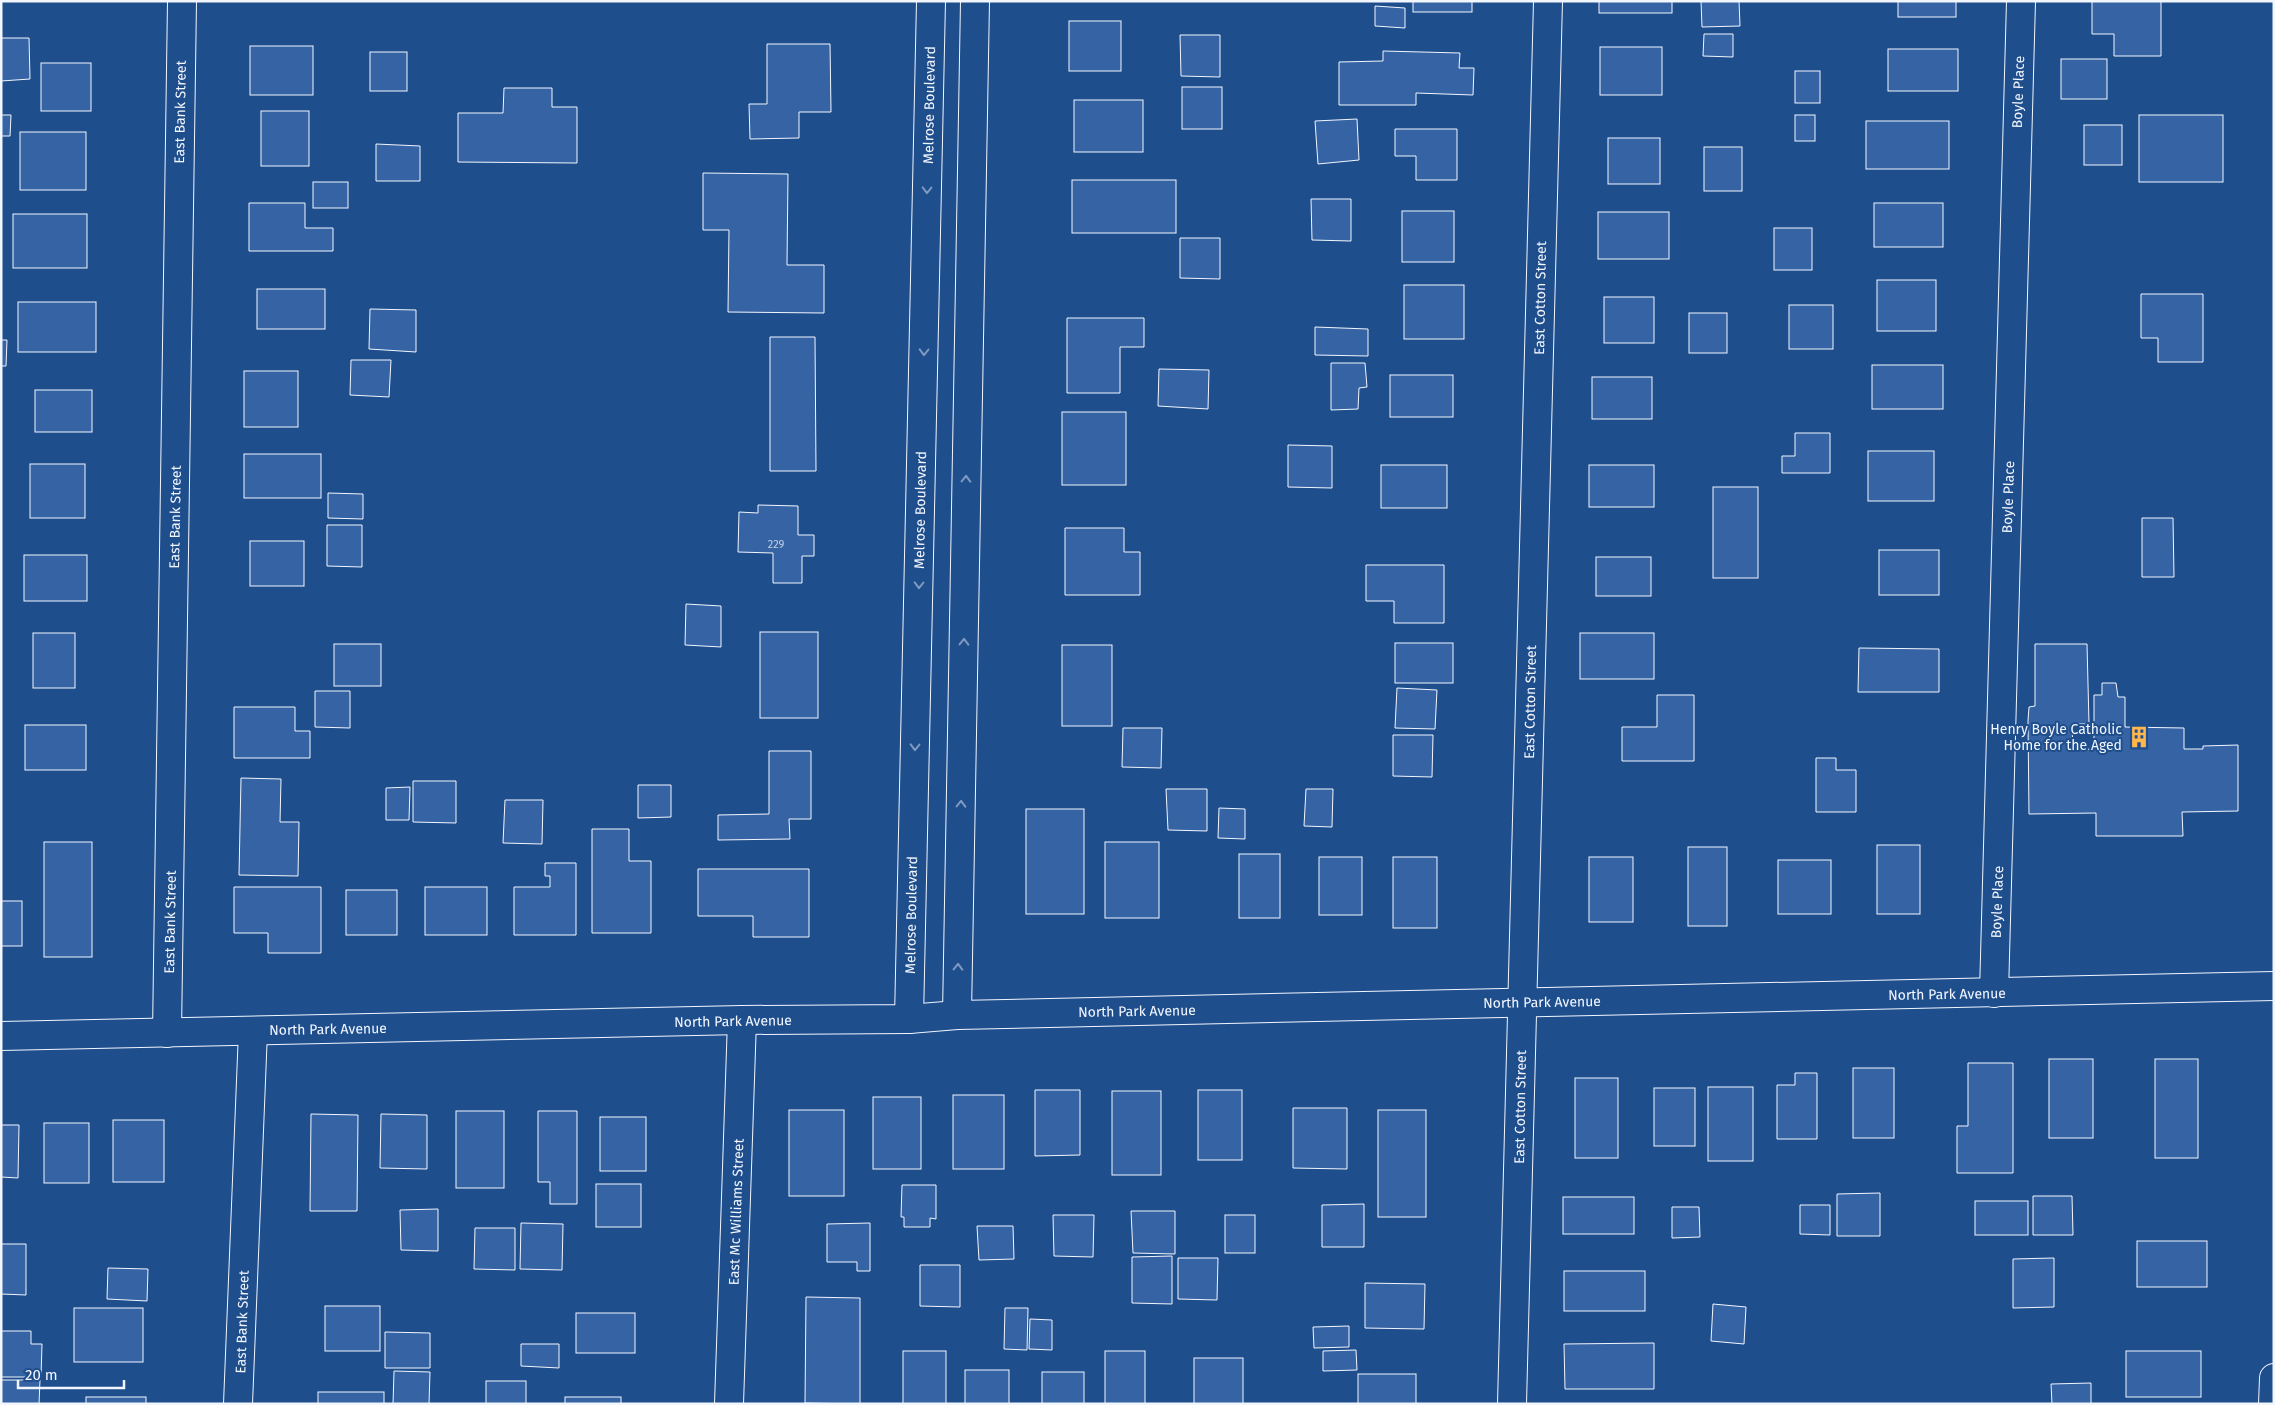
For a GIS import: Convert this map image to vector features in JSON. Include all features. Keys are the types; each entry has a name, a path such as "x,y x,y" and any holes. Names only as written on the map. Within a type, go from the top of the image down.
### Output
{"street":[{"name":"East Bank Street","path":"168,1032 182,1"},
{"name":"Melrose Boulevard","path":"909,1019 931,1"},
{"path":"958,1015 974,1"},
{"name":"East Cotton Street","path":"1512,1404 1548,1"},
{"name":"Boyle Place","path":"1994,993 2021,1"},
{"name":"North Park Avenue","path":"1,1036 742,1020 909,1019 958,1015 2274,986"},
{"name":"East Mc Williams Street","path":"729,1404 742,1020"},
{"name":"East Bank Street","path":"238,1404 253,1031"},
{"path":"2273,1404 2274,1378"}],"building":[{"path":"1413,1 1472,1 1472,12 1413,12"},
{"path":"1599,1 1672,1 1672,13 1599,13"},
{"path":"1701,1 1739,1 1740,26 1702,27"},
{"path":"1898,1 1956,1 1956,17 1898,17"},
{"path":"2092,1 2161,1 2161,56 2114,56 2114,34 2092,34"},
{"path":"1375,6 1405,8 1405,28 1375,26"},
{"path":"1069,21 1121,21 1121,71 1069,71"},
{"path":"1704,34 1733,34 1733,57 1703,56"},
{"path":"1180,35 1220,35 1220,77 1181,76"},
{"path":"1,38 29,38 30,79 1,81"},
{"path":"767,44 830,44 831,112 799,112 799,138 750,139 749,104 767,104"},
{"path":"250,46 313,46 313,95 250,95"},
{"path":"1600,47 1662,47 1662,95 1600,95"},
{"path":"1888,49 1958,49 1958,91 1888,91"},
{"path":"1383,51 1460,53 1459,68 1474,68 1473,95 1416,93 1416,105 1339,105 1339,62 1383,61"},
{"path":"370,52 407,52 407,91 370,91"},
{"path":"2061,59 2107,59 2107,99 2061,99"},
{"path":"41,63 91,63 91,111 41,111"},
{"path":"1795,71 1820,71 1820,103 1795,103"},
{"path":"1182,87 1222,87 1222,129 1182,129"},
{"path":"504,88 552,88 552,107 577,107 577,163 458,162 458,113 503,113"},
{"path":"1074,100 1143,100 1143,152 1074,152"},
{"path":"261,111 309,111 309,166 261,166"},
{"path":"1,115 11,115 10,136 1,136"},
{"path":"1795,115 1815,115 1815,141 1795,141"},
{"path":"2139,115 2223,115 2223,182 2139,182"},
{"path":"1357,119 1359,160 1318,164 1315,121"},
{"path":"1866,121 1949,121 1949,169 1866,169"},
{"path":"2084,125 2122,125 2122,165 2084,165"},
{"path":"1395,129 1457,129 1457,180 1416,180 1416,156 1395,156"},
{"path":"20,132 86,132 86,190 20,190"},
{"path":"1608,138 1660,138 1660,184 1608,184"},
{"path":"376,144 420,146 420,181 376,181"},
{"path":"1704,147 1742,147 1742,191 1704,191"},
{"path":"703,173 788,174 787,265 824,265 824,313 728,312 729,230 703,230"},
{"path":"1072,180 1176,180 1176,233 1072,233"},
{"path":"313,182 348,182 348,208 313,208"},
{"path":"1311,199 1351,199 1351,241 1312,240"},
{"path":"249,203 305,203 305,228 333,228 333,251 249,251"},
{"path":"1874,203 1943,203 1943,247 1874,247"},
{"path":"1402,211 1454,211 1454,262 1402,262"},
{"path":"1598,212 1669,212 1669,259 1598,259"},
{"path":"13,214 87,214 87,268 13,268"},
{"path":"1774,228 1812,228 1812,270 1774,270"},
{"path":"1180,238 1220,238 1220,279 1180,278"},
{"path":"1877,280 1936,280 1936,331 1877,331"},
{"path":"1404,285 1464,285 1464,339 1404,339"},
{"path":"257,289 325,289 325,329 257,329"},
{"path":"2141,294 2203,294 2203,362 2158,362 2158,338 2141,338"},
{"path":"1604,297 1654,297 1654,343 1604,343"},
{"path":"18,302 96,302 96,352 18,352"},
{"path":"1789,305 1833,305 1833,349 1789,349"},
{"path":"370,309 416,310 416,352 369,349"},
{"path":"1689,313 1727,313 1727,353 1689,353"},
{"path":"1067,318 1144,318 1144,347 1120,347 1120,393 1067,393"},
{"path":"1315,327 1368,329 1368,356 1315,355"},
{"path":"770,337 815,337 816,471 770,471"},
{"path":"1,340 7,340 6,366 1,366"},
{"path":"351,360 391,360 389,397 350,395"},
{"path":"1331,363 1365,363 1367,387 1359,388 1358,409 1331,410"},
{"path":"1872,365 1943,365 1943,409 1872,409"},
{"path":"1159,369 1209,370 1208,409 1158,406"},
{"path":"244,371 298,371 298,427 244,427"},
{"path":"1390,375 1453,375 1453,417 1390,417"},
{"path":"1592,377 1652,377 1652,419 1592,419"},
{"path":"35,390 92,390 92,432 35,432"},
{"path":"1062,412 1126,412 1126,485 1062,485"},
{"path":"1795,433 1830,433 1830,473 1782,473 1782,456 1795,456"},
{"path":"1288,445 1332,446 1332,488 1288,487"},
{"path":"1868,451 1934,451 1934,501 1868,501"},
{"path":"244,454 321,454 321,498 244,498"},
{"path":"30,464 85,464 85,518 30,518"},
{"path":"1381,465 1447,465 1447,508 1381,508"},
{"path":"1589,465 1654,465 1654,507 1589,507"},
{"path":"1713,487 1758,487 1758,578 1713,578"},
{"path":"328,493 363,494 363,519 328,518"},
{"path":"758,505 798,506 798,535 814,535 814,556 802,556 802,583 773,583 773,553 738,552 739,512 758,513"},
{"path":"2142,518 2173,518 2174,577 2142,577"},
{"path":"327,525 362,525 362,567 327,566"},
{"path":"1065,528 1124,528 1124,552 1140,552 1140,595 1065,595"},
{"path":"250,541 304,541 304,586 250,586"},
{"path":"1879,550 1939,550 1939,595 1879,595"},
{"path":"24,555 87,555 87,601 24,601"},
{"path":"1596,557 1651,557 1651,596 1596,596"},
{"path":"1366,565 1444,565 1444,623 1394,623 1394,601 1366,601"},
{"path":"686,604 721,606 721,647 685,645"},
{"path":"760,632 818,632 818,718 760,718"},
{"path":"33,633 75,633 75,688 33,688"},
{"path":"1580,633 1654,633 1654,679 1580,679"},
{"path":"1395,643 1453,643 1453,683 1395,683"},
{"path":"334,644 381,644 381,686 334,686"},
{"name":"Henry Boyle Catholic Home for the Aged","path":"2035,644 2087,644 2089,724 2072,724 2073,750 2094,749 2094,695 2102,695 2102,683 2116,683 2118,697 2125,697 2125,727 2184,728 2184,749 2203,749 2203,746 2238,745 2238,811 2182,812 2183,836 2096,836 2096,813 2029,814 2028,721 2029,707 2035,706"},
{"path":"1062,645 1112,645 1112,726 1062,726"},
{"path":"1859,648 1939,649 1939,692 1858,692"},
{"path":"1397,688 1437,690 1435,729 1395,728"},
{"path":"315,691 350,691 350,728 315,727"},
{"path":"1657,695 1694,695 1694,761 1622,761 1622,727 1657,727"},
{"path":"234,707 295,707 295,731 310,731 310,758 234,758"},
{"path":"25,725 86,725 86,770 25,770"},
{"path":"1123,728 1162,728 1161,768 1122,767"},
{"path":"1393,735 1433,735 1432,777 1393,776"},
{"path":"769,751 811,751 811,819 789,819 790,839 718,840 718,815 769,814"},
{"path":"1816,758 1836,758 1836,770 1856,770 1856,812 1816,812"},
{"path":"241,778 281,779 280,822 299,822 298,876 239,875"},
{"path":"413,781 456,781 456,823 413,822"},
{"path":"638,785 671,785 671,817 638,818"},
{"path":"410,787 409,820 386,820 386,788"},
{"path":"1166,789 1207,789 1207,831 1168,830"},
{"path":"1306,789 1333,789 1332,827 1304,826"},
{"path":"505,800 543,800 542,844 503,843"},
{"path":"1219,808 1245,809 1245,839 1218,838"},
{"path":"1026,809 1084,809 1084,914 1026,914"},
{"path":"592,829 629,829 629,861 651,861 651,933 592,933"},
{"path":"44,842 92,842 92,957 44,957"},
{"path":"1105,842 1159,842 1159,918 1105,918"},
{"path":"1877,845 1920,845 1920,914 1877,914"},
{"path":"1688,847 1727,847 1727,926 1688,926"},
{"path":"1239,854 1280,854 1280,918 1239,918"},
{"path":"1319,857 1362,857 1362,915 1319,915"},
{"path":"1393,857 1437,857 1437,928 1393,928"},
{"path":"1589,857 1633,857 1633,922 1589,922"},
{"path":"1778,860 1831,860 1831,914 1778,914"},
{"path":"545,863 576,863 576,935 514,935 514,887 550,887 550,876 545,876"},
{"path":"698,869 809,869 809,937 753,937 753,916 698,916"},
{"path":"234,887 321,887 321,953 268,953 268,933 234,933"},
{"path":"425,887 487,887 487,935 425,935"},
{"path":"346,890 397,890 397,935 346,935"},
{"path":"1,901 22,901 22,946 1,946"},
{"path":"2049,1059 2093,1059 2093,1138 2049,1138"},
{"path":"2155,1059 2198,1059 2198,1158 2155,1158"},
{"path":"1968,1063 2013,1063 2013,1173 1957,1173 1957,1126 1968,1126"},
{"path":"1853,1068 1894,1068 1894,1138 1853,1138"},
{"path":"1795,1073 1817,1073 1817,1139 1777,1139 1777,1085 1795,1085"},
{"path":"1575,1078 1618,1078 1618,1158 1575,1158"},
{"path":"1708,1087 1753,1087 1753,1161 1708,1161"},
{"path":"1654,1088 1695,1088 1695,1146 1654,1146"},
{"path":"1035,1090 1080,1090 1080,1155 1035,1156"},
{"path":"1198,1090 1242,1090 1242,1160 1198,1160"},
{"path":"1112,1091 1161,1091 1161,1175 1112,1175"},
{"path":"953,1095 1004,1095 1004,1169 953,1169"},
{"path":"873,1097 921,1097 921,1169 873,1169"},
{"path":"1293,1108 1347,1108 1347,1169 1293,1168"},
{"path":"789,1110 844,1110 844,1196 789,1196"},
{"path":"1378,1110 1426,1110 1426,1217 1378,1217"},
{"path":"456,1111 504,1111 504,1188 456,1188"},
{"path":"538,1111 577,1111 577,1204 550,1204 550,1182 538,1182"},
{"path":"311,1114 358,1115 357,1211 310,1211"},
{"path":"381,1114 427,1115 427,1169 380,1168"},
{"path":"600,1117 646,1117 646,1171 600,1171"},
{"path":"113,1120 164,1120 164,1182 113,1182"},
{"path":"44,1123 89,1123 89,1183 44,1183"},
{"path":"1,1125 19,1125 18,1178 1,1177"},
{"path":"596,1184 641,1184 641,1227 596,1227"},
{"path":"902,1185 936,1185 936,1219 930,1218 930,1227 904,1227 904,1217 901,1217"},
{"path":"1880,1193 1880,1236 1837,1236 1837,1194"},
{"path":"2033,1196 2072,1196 2073,1235 2033,1235"},
{"path":"1563,1197 1634,1197 1634,1234 1563,1234"},
{"path":"1975,1201 2028,1201 2028,1235 1975,1235"},
{"path":"1364,1204 1364,1247 1322,1247 1322,1205"},
{"path":"1800,1205 1830,1205 1830,1235 1800,1234"},
{"path":"1672,1207 1699,1207 1700,1237 1672,1238"},
{"path":"438,1209 438,1251 401,1250 400,1210"},
{"path":"1131,1211 1175,1211 1175,1254 1133,1253"},
{"path":"1053,1215 1094,1215 1093,1257 1054,1256"},
{"path":"1225,1215 1255,1215 1255,1253 1225,1253"},
{"path":"521,1223 563,1224 562,1270 520,1269"},
{"path":"870,1223 870,1271 857,1271 857,1262 827,1262 827,1224"},
{"path":"977,1226 1013,1226 1014,1259 979,1260"},
{"path":"475,1228 515,1228 515,1270 474,1269"},
{"path":"2137,1241 2207,1241 2207,1287 2137,1287"},
{"path":"1,1244 26,1244 26,1295 1,1294"},
{"path":"1172,1256 1172,1304 1132,1303 1132,1257"},
{"path":"1178,1258 1218,1258 1217,1300 1178,1299"},
{"path":"2054,1258 2054,1307 2013,1308 2013,1259"},
{"path":"920,1265 960,1265 960,1307 920,1306"},
{"path":"108,1268 148,1269 147,1301 107,1299"},
{"path":"1564,1271 1645,1271 1645,1311 1564,1311"},
{"path":"1365,1283 1425,1284 1424,1329 1365,1328"},
{"path":"806,1297 860,1298 860,1404 805,1403"},
{"path":"1713,1304 1746,1307 1744,1344 1711,1341"},
{"path":"325,1306 380,1306 380,1351 325,1351"},
{"path":"74,1308 143,1308 143,1362 74,1362"},
{"path":"1005,1308 1028,1308 1027,1350 1004,1349"},
{"path":"576,1313 635,1313 635,1353 576,1353"},
{"path":"1030,1319 1052,1320 1052,1350 1029,1349"},
{"path":"1349,1326 1349,1347 1314,1348 1313,1327"},
{"path":"1,1331 31,1331 31,1344 42,1344 41,1377 1,1377"},
{"path":"385,1332 430,1333 430,1368 385,1368"},
{"path":"1654,1343 1654,1389 1565,1389 1564,1344"},
{"path":"521,1344 559,1344 559,1368 521,1366"},
{"path":"1356,1350 1357,1370 1323,1371 1323,1351"},
{"path":"903,1351 946,1351 946,1404 903,1404"},
{"path":"1105,1351 1145,1351 1145,1404 1105,1404"},
{"path":"2126,1351 2201,1351 2201,1397 2126,1397"},
{"path":"1194,1358 1243,1358 1243,1404 1194,1404"},
{"path":"965,1370 1009,1370 1009,1404 965,1404"},
{"path":"394,1371 430,1372 429,1404 393,1404"},
{"path":"1042,1372 1084,1372 1084,1404 1042,1404"},
{"path":"1358,1374 1416,1374 1416,1404 1358,1404"},
{"path":"1,1380 40,1380 39,1404 1,1404"},
{"path":"486,1381 526,1381 526,1404 486,1404"},
{"path":"2091,1383 2091,1404 2052,1404 2051,1384"},
{"path":"318,1392 384,1392 384,1404 318,1404"},
{"path":"86,1397 146,1397 146,1404 86,1404"},
{"path":"565,1397 621,1397 621,1404 565,1404"}],"place":[{"name":"Henry Boyle Catholic Home for the Aged","path":"2139,737"}]}
